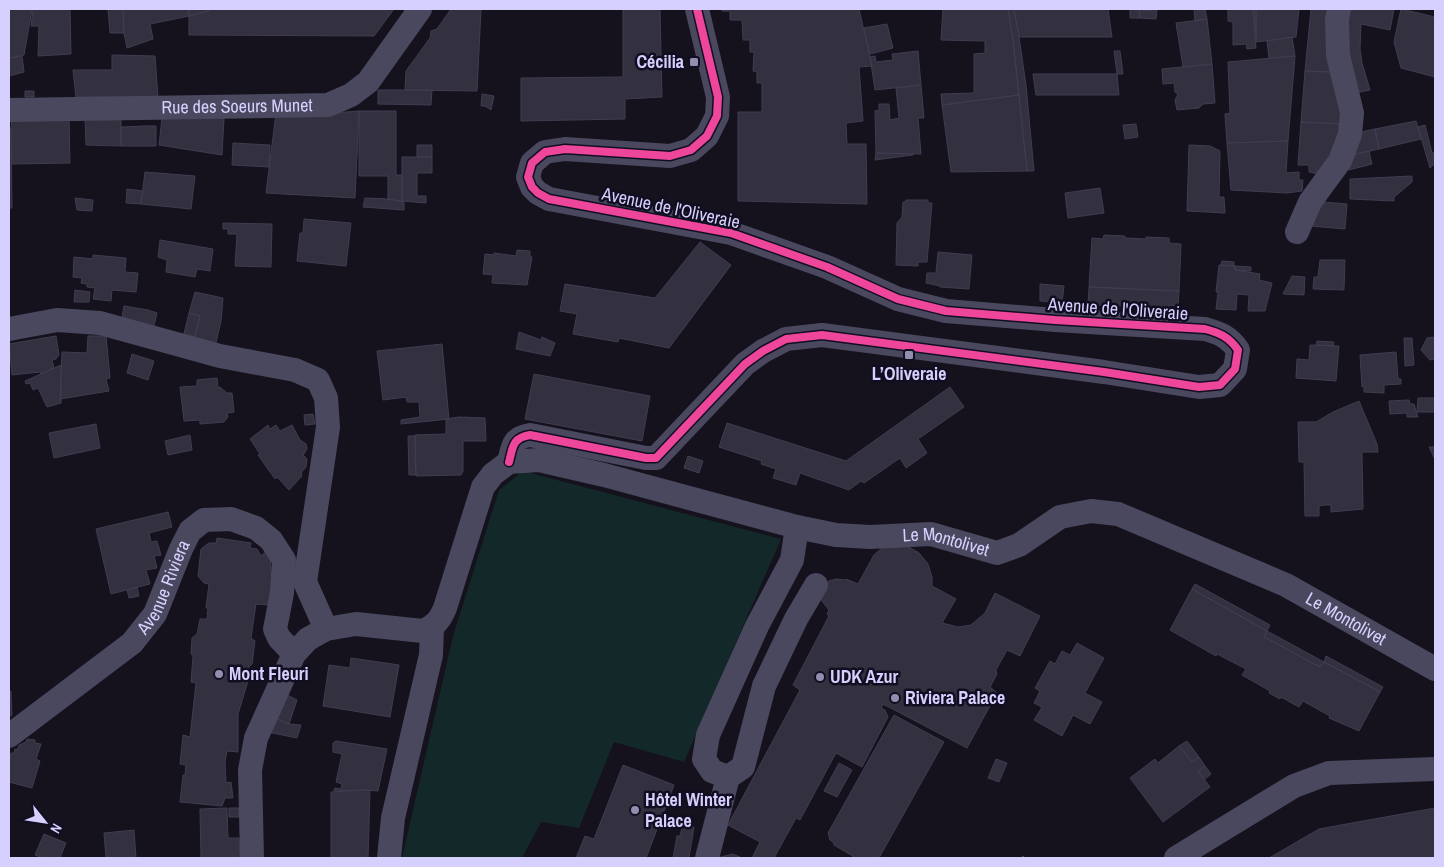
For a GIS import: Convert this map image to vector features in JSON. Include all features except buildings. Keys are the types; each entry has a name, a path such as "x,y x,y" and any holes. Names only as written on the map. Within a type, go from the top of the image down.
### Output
{"street":[{"name":"Rue des Soeurs Munet","path":"9,110 328,105 351,96 368,82 420,9"},
{"name":"Avenue de l'Oliveraie","path":"509,462 514,444 520,437 530,435 646,458 656,458 745,364 763,350 786,339 822,335 1200,386 1220,385 1235,369 1238,350 1231,340 1220,333 1205,329 946,311 898,299 827,267 731,233 549,199 538,193 532,187 528,177 532,163 545,152 565,149 670,156 691,150 708,136 717,116 718,97 697,9"},
{"path":"1297,232 1310,202 1340,161 1350,134 1352,113 1338,55 1337,20 1339,9"},
{"path":"9,329 57,320 100,323 220,356 295,370 318,380 326,398 328,427 305,582 326,629"},
{"name":"Le Montolivet","path":"509,462 539,460 604,475 797,527 836,535 870,537 931,534 997,553 1019,545 1060,518 1091,511 1118,514 1286,585 1435,668"},
{"path":"252,858 250,770 256,738 294,654 308,640 326,629 356,624 423,631 432,628 440,619 445,608 484,487 493,474 509,462"},
{"name":"Avenue Riviera","path":"9,736 132,643 155,614 190,531 204,520 232,519 256,528 271,540 284,560 282,593 275,630 294,654"},
{"path":"728,778 712,771 704,759 708,735 757,626 792,560 797,527"},
{"path":"707,858 728,778 743,766 764,686 796,619 816,585"},
{"path":"389,858 393,818 431,654 432,628"},
{"path":"1176,858 1294,786 1330,773 1435,769"}],"path":[{"path":"1022,858 1026,858"}],"green space":[{"path":"523,471 781,539 684,762 614,742 579,828 541,822 522,858 402,858 453,636 499,490"}],"cycle path":[{"path":"509,462 516,441 530,435 646,458 656,458 745,364 763,351 786,339 822,335 1104,372 1199,387 1220,385 1235,369 1238,350 1224,336 1205,329 946,311 898,299 827,267 731,233 549,199 538,193 532,187 528,177 532,163 545,152 565,149 670,156 691,150 707,136 717,116 718,97 697,9"}],"place":[{"name":"Cécilia","path":"694,62"},
{"name":"L’Oliveraie","path":"909,355"},
{"name":"Mont Fleuri","path":"219,674"},
{"name":"UDK Azur","path":"820,677"},
{"name":"Riviera Palace","path":"895,698"},
{"name":"Hôtel Winter Palace","path":"635,810"}]}
